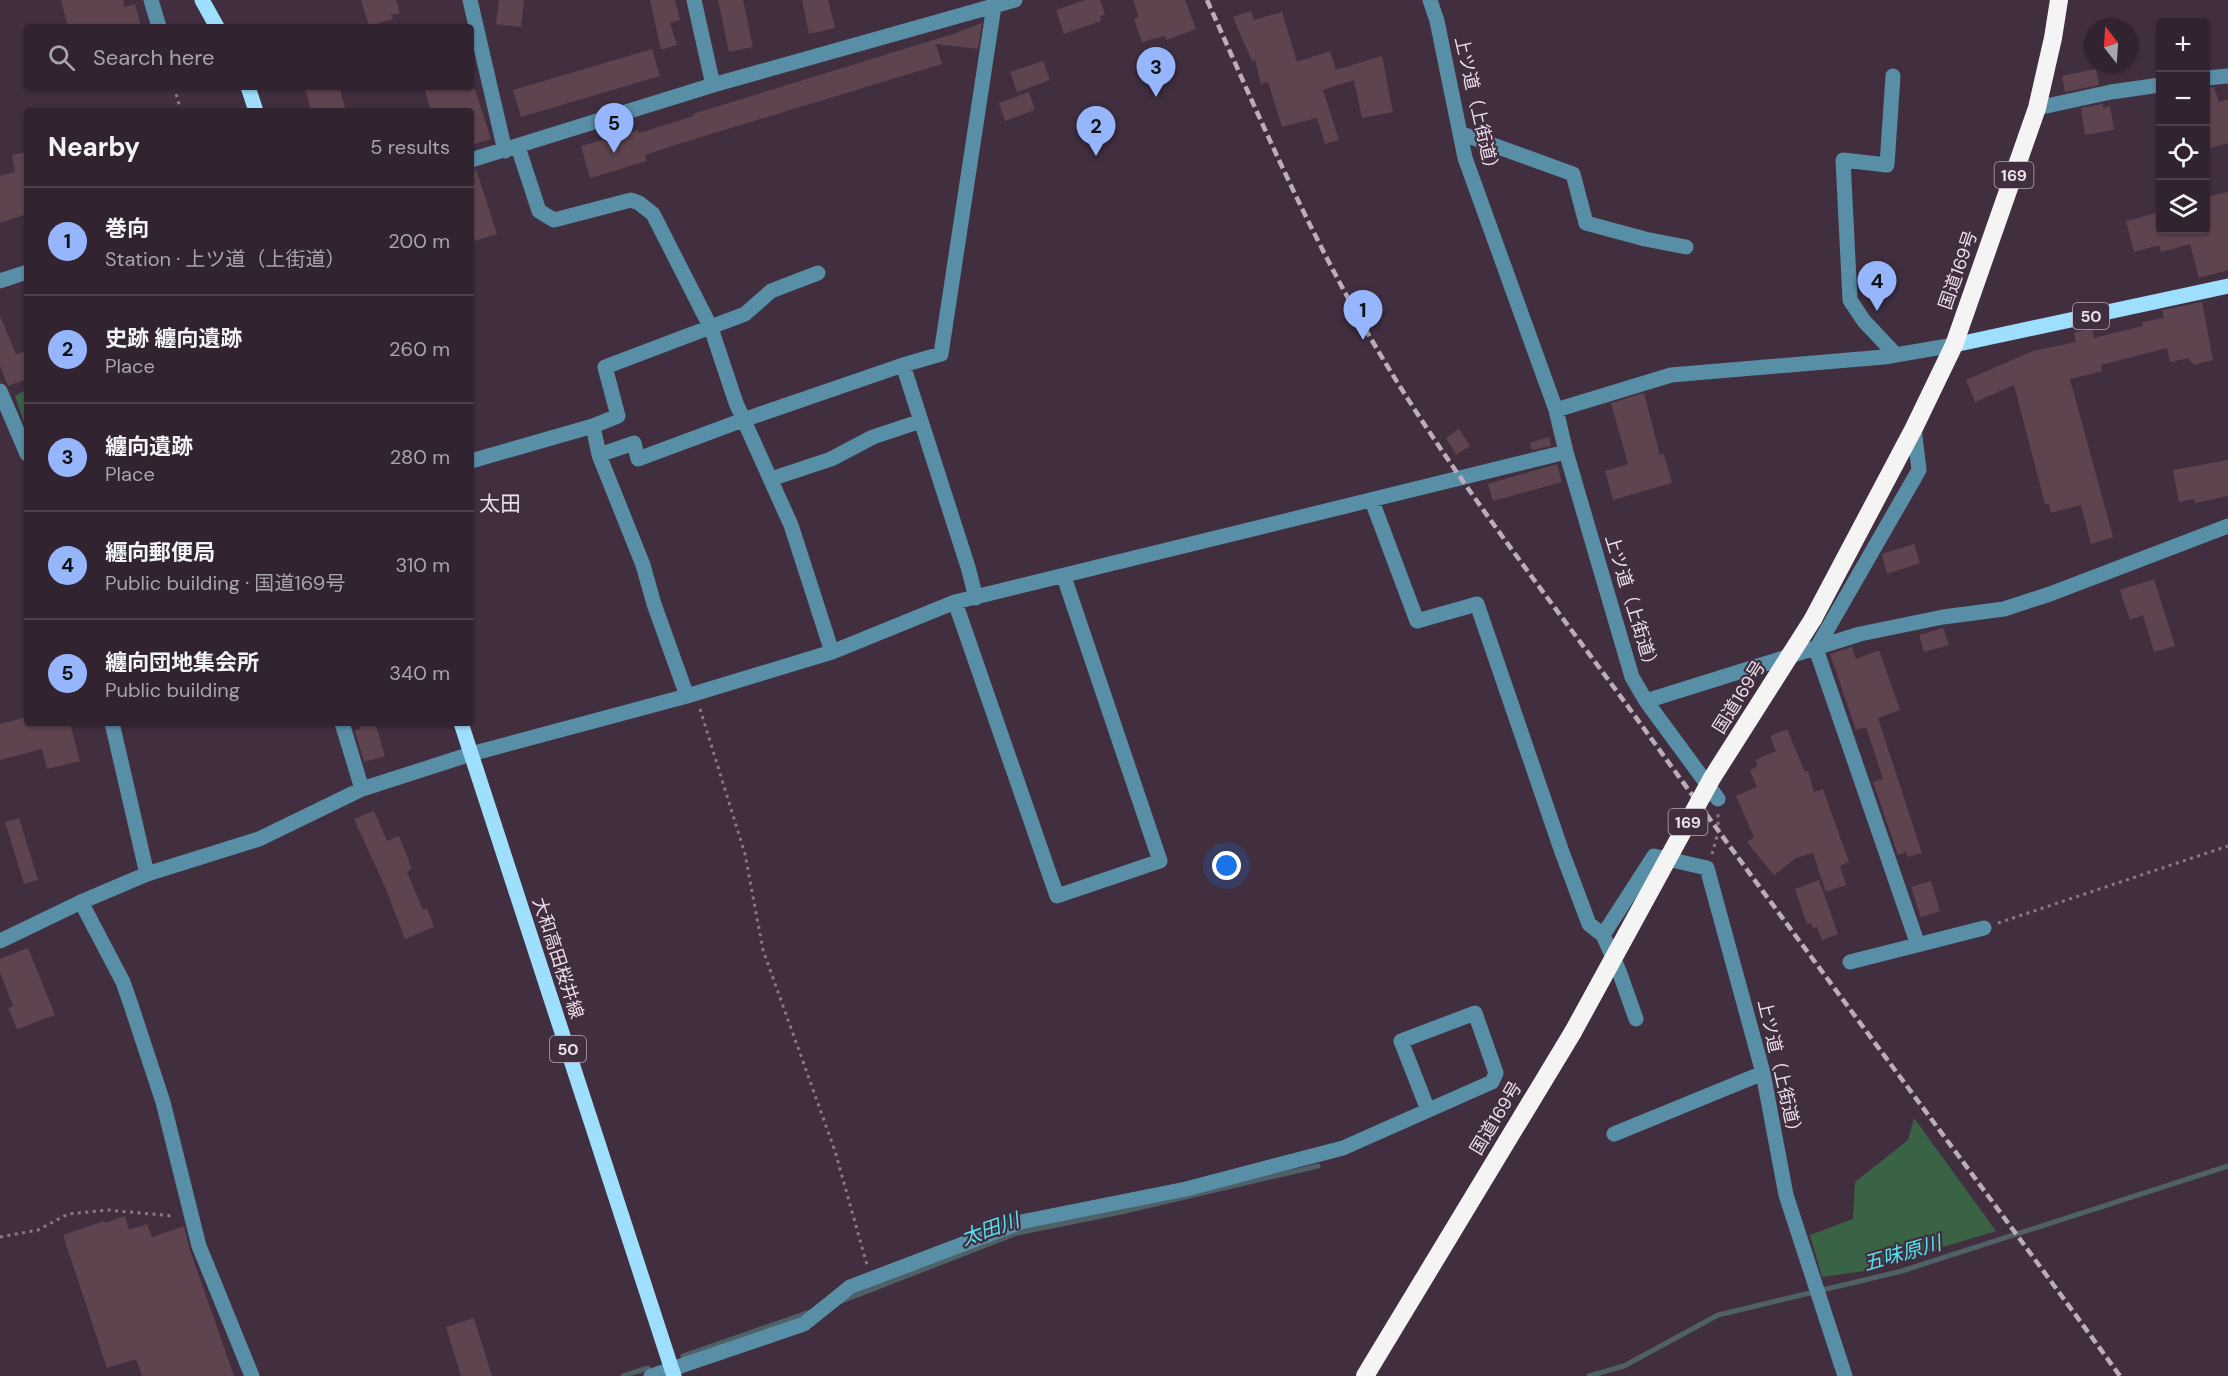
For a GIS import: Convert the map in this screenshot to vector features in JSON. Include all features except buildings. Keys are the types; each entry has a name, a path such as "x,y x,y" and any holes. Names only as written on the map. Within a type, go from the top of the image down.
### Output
{"highway":[{"name":"国道169号","path":"1365,1376 1573,1032 1712,778 1813,619 1914,428 1954,345 2037,108 2059,0"}],"main road":[{"path":"202,0 215,24"},
{"path":"249,90 255,108"},
{"name":"50","path":"1954,345 2228,286"},
{"name":"大和高田桜井線","path":"462,726 673,1372"}],"street":[{"path":"152,0 158,24"},
{"path":"470,0 512,149 539,212 554,220 631,200 653,214 711,328 743,420 791,525 832,652"},
{"path":"694,0 713,85"},
{"path":"474,159 713,85 994,3 1015,0"},
{"name":"上ツ道（上街道）","path":"1430,0 1437,21 1466,158 1556,410 1566,452 1632,677 1646,701 1718,800"},
{"path":"599,455 634,443 638,459 743,420 941,354 994,3"},
{"path":"1893,76 1887,165 1843,160 1850,300 1863,321 1896,355"},
{"path":"2210,78 2228,76"},
{"path":"2037,108 2111,92 2156,86"},
{"path":"1460,133 1573,174 1586,223 1686,247"},
{"path":"0,281 24,273"},
{"path":"474,460 593,426 618,416 605,367 746,314 771,291 818,273"},
{"path":"1556,410 1671,375 1896,355 1954,345"},
{"path":"903,365 976,598"},
{"path":"0,391 24,447"},
{"path":"771,479 831,459 873,437 921,421"},
{"path":"593,426 599,455 643,566 654,604 691,694"},
{"path":"1914,428 1919,470 1816,649 1918,945"},
{"path":"0,941 81,902 147,874 259,839 362,789 471,754 691,694 832,652 955,602 1566,452"},
{"path":"1372,501 1417,621 1477,604 1585,914 1589,924 1603,935 1636,1019"},
{"path":"1646,701 1860,634 1943,617 2004,609 2050,594 2228,526"},
{"path":"955,602 1057,896 1160,861 1064,576"},
{"path":"113,726 147,874"},
{"path":"343,726 362,789"},
{"path":"1603,935 1654,856 1707,868"},
{"name":"上ツ道（上街道）","path":"1707,868 1764,1073 1786,1195 1845,1376"},
{"path":"81,902 123,982 163,1102 200,1246 252,1376"},
{"path":"1851,962 1984,928"},
{"path":"651,1376 673,1372 804,1324 850,1287 1021,1222 1186,1189 1343,1148 1492,1082 1496,1072 1475,1013 1401,1041 1428,1110"},
{"path":"1614,1134 1764,1073"}],"path":[{"path":"175,90 180,108"},
{"path":"691,694 745,854 762,950 835,1151 871,1279"},
{"path":"1707,868 1718,833 1718,800"},
{"path":"1984,928 2228,846"},
{"path":"0,1237 38,1230 68,1214 107,1210 191,1218"}],"green space":[{"path":"24,391 24,422 15,396"},
{"path":"1914,1118 1996,1231 1864,1271 1822,1277 1810,1235 1853,1219 1855,1182 1908,1140"}],"waterway":[{"name":"太田川","path":"842,1301 1017,1233 1121,1212 1318,1166"},
{"name":"五味原川","path":"1589,1376 1624,1366 1718,1315 1902,1271 2228,1166"},
{"name":"太田川","path":"683,1356 810,1312"},
{"name":"太田川","path":"623,1376 648,1368"}],"railway":[{"path":"1207,0 1284,171 1325,255 1370,337 1431,434 1530,574 2120,1376"}],"place":[{"name":"纏向遺跡","path":"1156,97"},
{"name":"纏向団地集会所","path":"614,153"},
{"name":"史跡 纏向遺跡","path":"1096,156"},
{"name":"纒向郵便局","path":"1877,311"},
{"name":"巻向","path":"1363,340"}],"district":[{"name":"太田","path":"500,504"}]}
